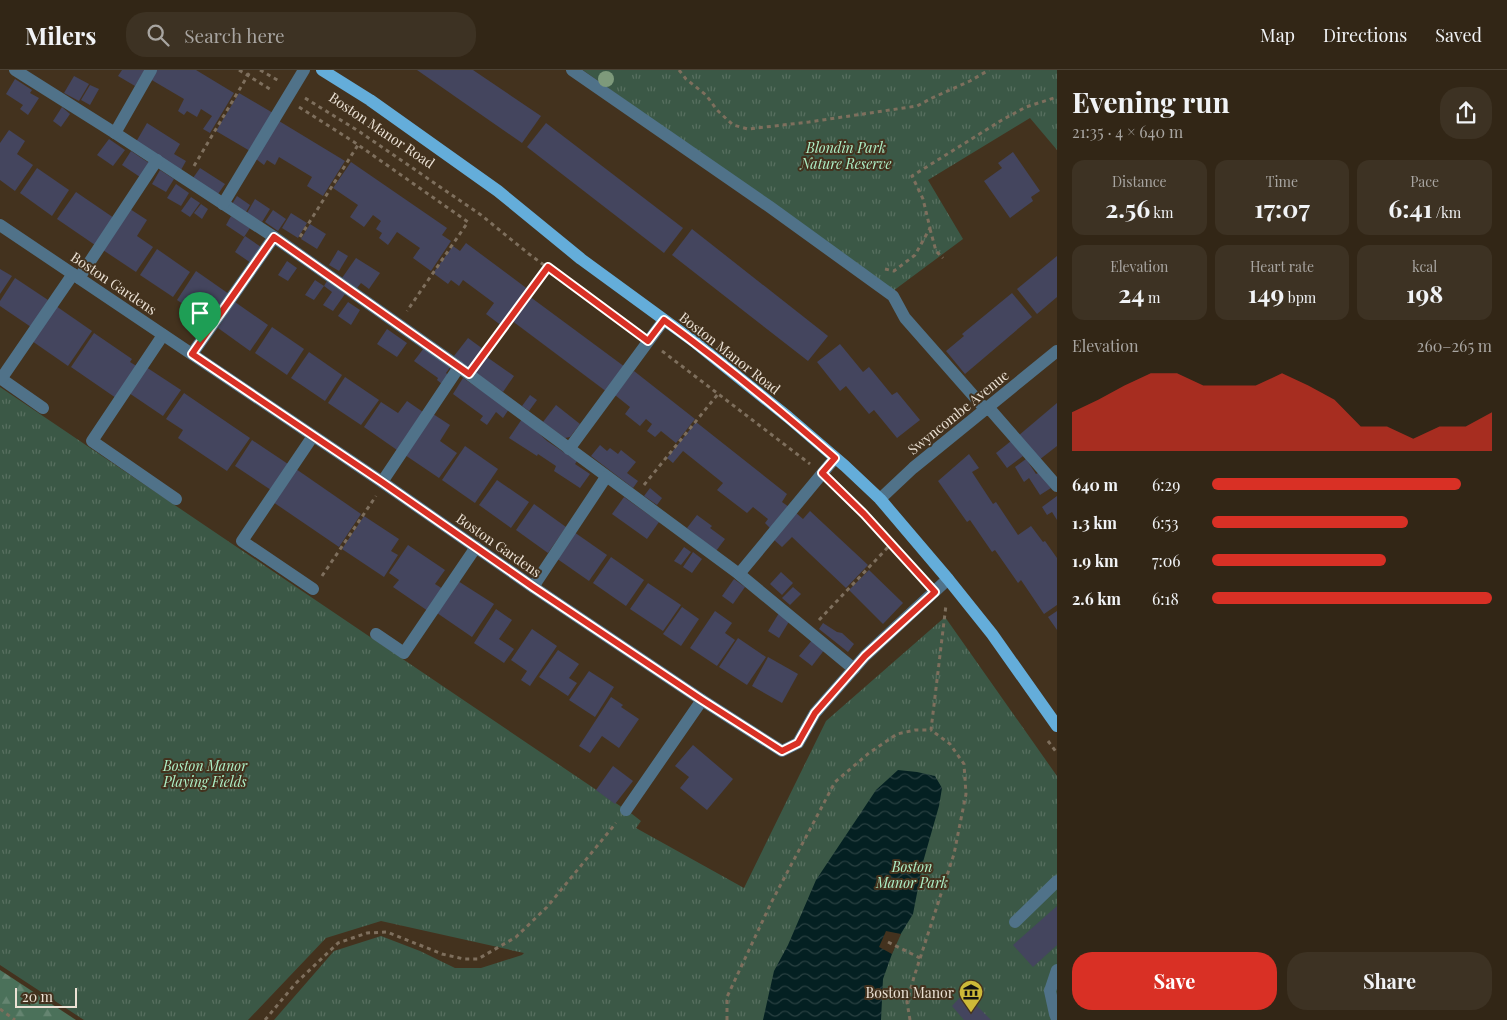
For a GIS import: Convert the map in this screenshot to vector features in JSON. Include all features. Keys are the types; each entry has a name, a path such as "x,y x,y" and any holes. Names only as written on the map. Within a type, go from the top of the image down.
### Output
{"main road":[{"name":"Boston Manor Road","path":"322,70 370,100 498,190 581,259 696,343 788,417 835,458 880,499 948,579 992,634 1057,726"}],"street":[{"path":"15,70 274,237 464,370 738,574 854,669"},
{"path":"115,133 151,70"},
{"path":"223,204 304,70"},
{"path":"572,70 770,207 893,296 905,318 1057,486"},
{"path":"43,408 0,379 76,276 157,160"},
{"name":"Boston Gardens","path":"0,225 383,483 533,587 782,751 798,743 815,713 865,656 948,579"},
{"path":"192,354 274,237"},
{"path":"569,449 664,320"},
{"path":"164,335 92,441 176,499"},
{"name":"Swyncombe Avenue","path":"880,499 913,468 1057,351"},
{"path":"383,483 464,370"},
{"path":"313,436 242,541 313,589"},
{"path":"738,574 835,458"},
{"path":"533,587 606,477"},
{"path":"376,634 404,654 476,547"},
{"path":"626,810 702,700"},
{"path":"1014,922 1057,881"},
{"path":"1057,970 1050,991 1054,1014 1057,1019"}],"path":[{"path":"239,70 248,76 289,94 468,222 398,324"},
{"path":"186,180 251,70"},
{"name":"Boston Manor Road","path":"260,70 289,94 360,132 473,209 822,473 864,514 952,612"},
{"path":"679,70 686,79 706,95 717,110 733,125 748,129 917,106 989,70"},
{"path":"943,258 936,251 923,198 912,176 1002,120 1026,107 1057,97"},
{"path":"292,250 358,145"},
{"path":"884,269 894,271 916,255 930,228"},
{"path":"464,370 548,267"},
{"path":"634,497 718,394"},
{"path":"313,589 383,483"},
{"path":"808,631 892,544"},
{"path":"932,730 946,605"},
{"path":"727,1020 727,997 771,903 835,782 869,753 897,734 915,730 932,730 950,744 964,764 966,794 954,854 907,1002 910,1020"},
{"path":"266,1020 295,984 338,943 366,933 387,932 442,954 464,959 478,959 516,936 547,907 626,810"},
{"path":"888,942 920,958"},
{"path":"0,1009 15,1020"}],"green space":[{"name":"Blondin Park Nature Reserve","path":"583,70 1057,70 1057,150 1030,118 928,180 963,239 893,291"},
{"name":"Boston Manor Playing Fields","path":"0,387 632,814 641,821 636,828 744,888 826,721 945,617 1057,776 1057,1020 274,1020 334,951 381,936 420,951 455,968 481,968 524,953 381,921 326,938 248,1020 84,1020 0,965"},
{"path":"0,970 76,1020 0,1020"}],"water":[{"path":"898,770 935,776 942,788 939,806 923,862 913,914 897,940 883,979 881,1020 763,1020 774,971 788,945 816,880 876,790"}],"pier":[{"path":"886,931 901,934 892,954 879,947"}],"building":[{"path":"122,70 145,70 135,86 118,76"},
{"path":"156,70 196,70 234,93 210,133 203,129 212,116 201,109 197,117 187,111 184,115 178,111 184,99 150,79"},
{"path":"417,70 473,70 541,116 522,143"},
{"path":"74,76 89,84 79,101 64,93"},
{"path":"15,79 32,90 30,93 39,98 28,115 20,109 23,105 6,94"},
{"path":"90,85 99,89 90,105 81,100"},
{"path":"239,93 273,113 250,151 216,131"},
{"path":"62,107 70,114 61,127 53,121"},
{"path":"279,121 345,161 323,196 307,186 312,177 279,157 275,165 267,160 264,165 256,159"},
{"path":"147,123 180,144 174,154 186,161 181,170 136,142"},
{"path":"546,123 683,228 664,253 527,147"},
{"path":"9,130 25,141 17,154 33,165 15,191 0,180 0,143"},
{"path":"109,139 125,150 113,166 97,155"},
{"path":"131,151 149,163 140,177 122,165"},
{"path":"1013,152 1040,191 1031,197 1033,201 1010,218 984,181 1002,168 998,163"},
{"path":"351,162 447,228 442,235 451,241 431,271 413,258 420,248 397,232 388,245 379,238 382,233 376,229 381,221 373,215 364,227 350,217 358,205 333,188"},
{"path":"37,168 69,190 52,216 20,193"},
{"path":"200,168 225,184 218,194 193,178"},
{"path":"160,170 174,179 166,192 152,184"},
{"path":"176,184 189,193 181,206 167,198"},
{"path":"76,192 114,218 95,245 57,219"},
{"path":"237,196 250,205 246,212 232,204"},
{"path":"191,197 200,203 190,217 181,211"},
{"path":"255,199 270,209 262,222 247,213"},
{"path":"201,204 208,209 202,219 194,213"},
{"path":"130,209 147,220 137,236 153,247 136,272 103,250"},
{"path":"273,210 286,219 278,231 265,222"},
{"path":"291,213 307,223 298,238 282,228"},
{"path":"231,216 250,228 244,237 226,225"},
{"path":"310,224 326,234 317,249 301,239"},
{"path":"692,229 828,336 808,361 672,255"},
{"path":"245,236 261,247 251,263 235,252"},
{"path":"466,243 529,290 502,326 486,314 494,303 463,280 459,286 451,280 448,284 433,273 453,246 460,251"},
{"path":"157,249 190,272 173,297 140,275"},
{"path":"338,250 348,256 339,271 329,265"},
{"path":"1057,256 1057,297 1037,314 1017,289"},
{"path":"356,258 380,273 369,289 361,283 357,288 342,278"},
{"path":"287,261 297,268 288,281 278,275"},
{"path":"0,269 12,276 0,294"},
{"path":"196,271 229,294 209,322 177,300"},
{"path":"15,278 48,300 31,327 0,306 0,301"},
{"path":"315,280 324,286 314,300 305,295"},
{"path":"327,281 345,294 333,311 323,305 332,292 324,286"},
{"path":"1012,293 1032,317 965,374 946,351 964,336 962,334"},
{"path":"529,296 625,367 607,392 511,320"},
{"path":"235,302 268,325 250,351 218,328"},
{"path":"348,302 360,310 351,325 338,316"},
{"path":"56,306 92,331 68,366 32,341"},
{"path":"272,327 304,349 287,375 255,353"},
{"path":"387,329 407,343 397,357 377,344"},
{"path":"94,333 132,359 130,362 138,367 116,398 71,367"},
{"path":"468,338 483,349 470,368 454,356"},
{"path":"840,344 863,372 869,367 892,395 897,392 920,420 897,438 874,410 869,414 846,386 840,391 817,362"},
{"path":"424,348 451,366 442,384 437,380 438,378 414,361"},
{"path":"309,352 342,375 325,401 291,378"},
{"path":"484,355 514,376 503,392 473,371"},
{"path":"146,367 181,390 163,416 129,393"},
{"path":"634,371 695,419 676,443 661,431 655,437 647,431 652,424 646,419 640,426 625,414 630,407 615,395"},
{"path":"345,377 379,400 361,425 328,403"},
{"path":"463,378 509,409 503,418 496,412 487,425 480,420 483,416 453,394"},
{"path":"184,393 250,438 227,471 178,438 183,430 166,419"},
{"path":"530,395 537,400 529,411 522,406"},
{"path":"407,401 423,412 397,450 364,427 381,402 398,413"},
{"path":"1057,403 1057,446 1039,460 1018,436"},
{"path":"556,405 580,424 570,437 565,438 543,422"},
{"path":"433,414 450,425 440,441 457,453 439,478 405,455"},
{"path":"522,419 547,441 577,461 575,464 590,474 580,488 554,471 556,466 509,438"},
{"path":"696,422 787,494 782,502 789,507 771,529 765,523 768,519 753,507 747,513 717,490 723,483 683,451 673,463 667,458"},
{"path":"252,440 288,464 271,490 235,466"},
{"path":"1011,441 1023,456 1007,468 996,453"},
{"path":"600,445 607,451 610,448 618,454 621,450 636,462 627,473 638,481 633,488 591,456"},
{"path":"465,446 498,469 475,503 442,480"},
{"path":"969,454 979,468 972,472 993,504 996,502 1018,535 1031,526 1057,558 1057,605 1044,614 1021,580 1018,583 995,550 992,552 970,520 967,522 938,481"},
{"path":"1026,459 1036,474 1040,472 1051,488 1040,495 1029,478 1024,482 1015,467"},
{"path":"296,469 361,514 339,547 273,502"},
{"path":"497,480 529,502 511,528 479,505"},
{"path":"650,488 662,498 657,505 644,496"},
{"path":"1057,496 1057,520 1052,512 1047,515 1042,507"},
{"path":"624,497 659,522 647,539 612,514"},
{"path":"534,504 566,527 548,553 516,530"},
{"path":"810,511 868,565 846,588 792,537 782,547 773,539 795,512 803,519"},
{"path":"697,515 725,539 716,551 687,528"},
{"path":"364,516 399,539 391,551 398,555 384,577 342,549"},
{"path":"574,532 607,555 589,581 556,558"},
{"path":"408,545 445,570 435,584 443,589 428,611 393,587 399,580 389,573"},
{"path":"684,547 691,552 681,565 674,561"},
{"path":"693,552 702,559 692,573 683,567"},
{"path":"611,557 644,580 626,606 593,583"},
{"path":"869,570 903,603 883,624 849,590"},
{"path":"781,572 793,583 782,595 770,584"},
{"path":"734,579 745,587 733,604 722,596"},
{"path":"458,581 494,604 472,637 437,613"},
{"path":"648,583 681,605 663,631 630,609"},
{"path":"793,587 801,594 790,605 782,598"},
{"path":"682,607 699,619 681,646 663,634"},
{"path":"496,609 512,620 499,639 514,649 504,663 474,643"},
{"path":"715,611 732,623 725,633 735,640 717,666 690,648"},
{"path":"1057,611 1057,630 1048,617"},
{"path":"779,613 790,620 779,638 768,631"},
{"path":"823,623 842,633 854,644 848,652 819,629"},
{"path":"532,629 557,646 530,686 521,680 527,671 511,660"},
{"path":"738,638 766,657 747,685 719,667"},
{"path":"813,639 825,649 812,666 799,656"},
{"path":"558,650 579,664 569,678 577,683 568,696 539,677"},
{"path":"768,657 798,674 782,703 752,686"},
{"path":"589,671 614,687 595,717 569,700"},
{"path":"611,697 623,705 621,707 639,719 619,748 602,736 590,753 579,746"},
{"path":"693,745 733,779 707,810 680,788 689,777 675,766"},
{"path":"613,766 633,781 615,804 596,790"},
{"path":"1057,906 1057,945 1033,967 1013,945"},
{"name":"Boston Manor","path":"964,993 991,1020 964,1020 952,1006"}],"place":[{"name":"Boston Manor","path":"971,1013"}],"route":[{"path":"274,237 469,374 548,267 648,341 664,320 696,343 788,417 835,458 822,473 864,514 935,592 865,656 815,713 798,743 782,751 533,587 382,482 192,354 200,343 274,237"}],"park label":[{"name":"Boston Manor Park","path":"912,874"}]}
